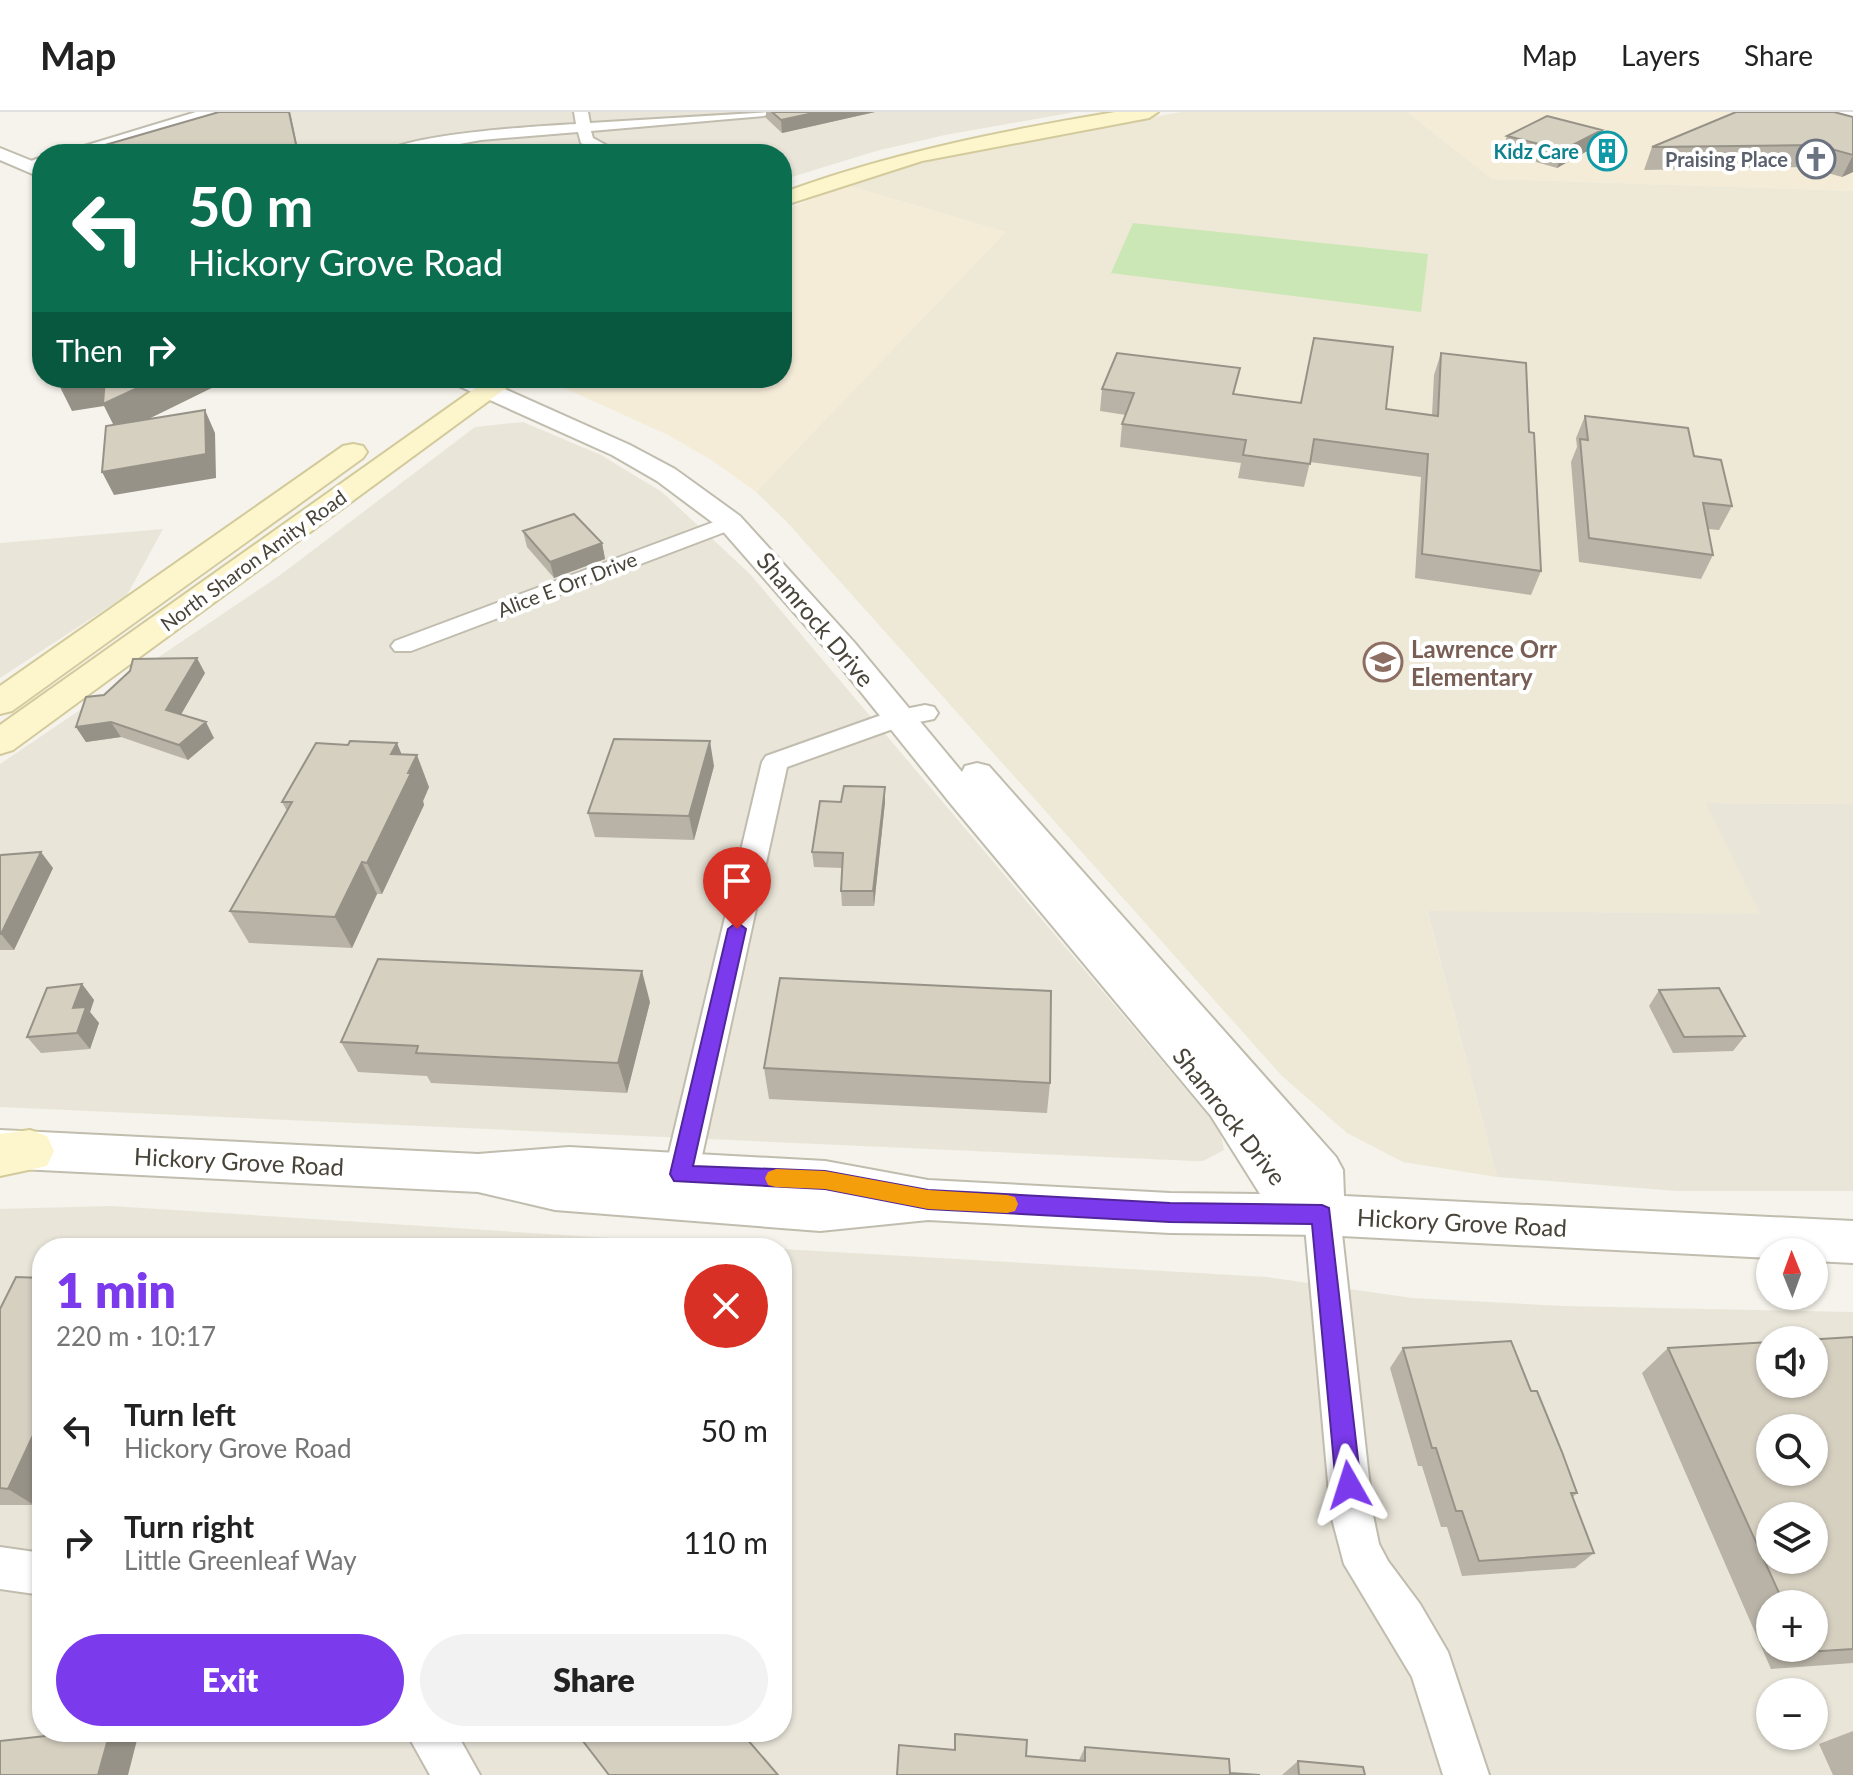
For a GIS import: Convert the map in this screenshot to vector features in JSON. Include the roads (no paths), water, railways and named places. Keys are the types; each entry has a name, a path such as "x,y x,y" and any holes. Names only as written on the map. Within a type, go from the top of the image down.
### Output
{"main road":[{"path":"792,182 898,148 1126,112"},
{"path":"792,196 914,156 1085,118 1149,112"},
{"name":"North Sharon Amity Road","path":"0,742 469,388"},
{"name":"North Sharon Amity Road","path":"0,703 375,436"}],"street":[{"path":"100,144 211,112"},
{"path":"438,144 582,119 764,112"},
{"path":"1838,114 1853,115"},
{"path":"1838,114 1853,122"},
{"path":"582,119 583,135 590,144"},
{"path":"0,153 32,164"},
{"name":"Shamrock Drive","path":"487,388 621,450 666,475 730,522 912,715 1321,1170 1322,1215"},
{"name":"Shamrock Drive","path":"489,388 660,452 744,510 782,543 912,715"},
{"name":"Alice E Orr Drive","path":"403,646 730,522"},
{"path":"681,1174 775,762 912,715"},
{"name":"Hickory Grove Road","path":"10,1152 478,1173 569,1166 825,1180 928,1200 1170,1213 1322,1215 1853,1242"},
{"name":"Hickory Grove Road","path":"478,1173 555,1191 820,1211 928,1200"},
{"path":"1322,1215 1352,1515 1359,1549 1373,1576 1405,1619 1432,1668 1466,1775"},
{"path":"0,1568 32,1573"},
{"path":"436,1742 457,1775"}],"place":[{"name":"Kidz Care","path":"1607,151"},
{"name":"Praising Place","path":"1816,159"},
{"name":"Lawrence Orr Elementary","path":"1383,662"}]}
